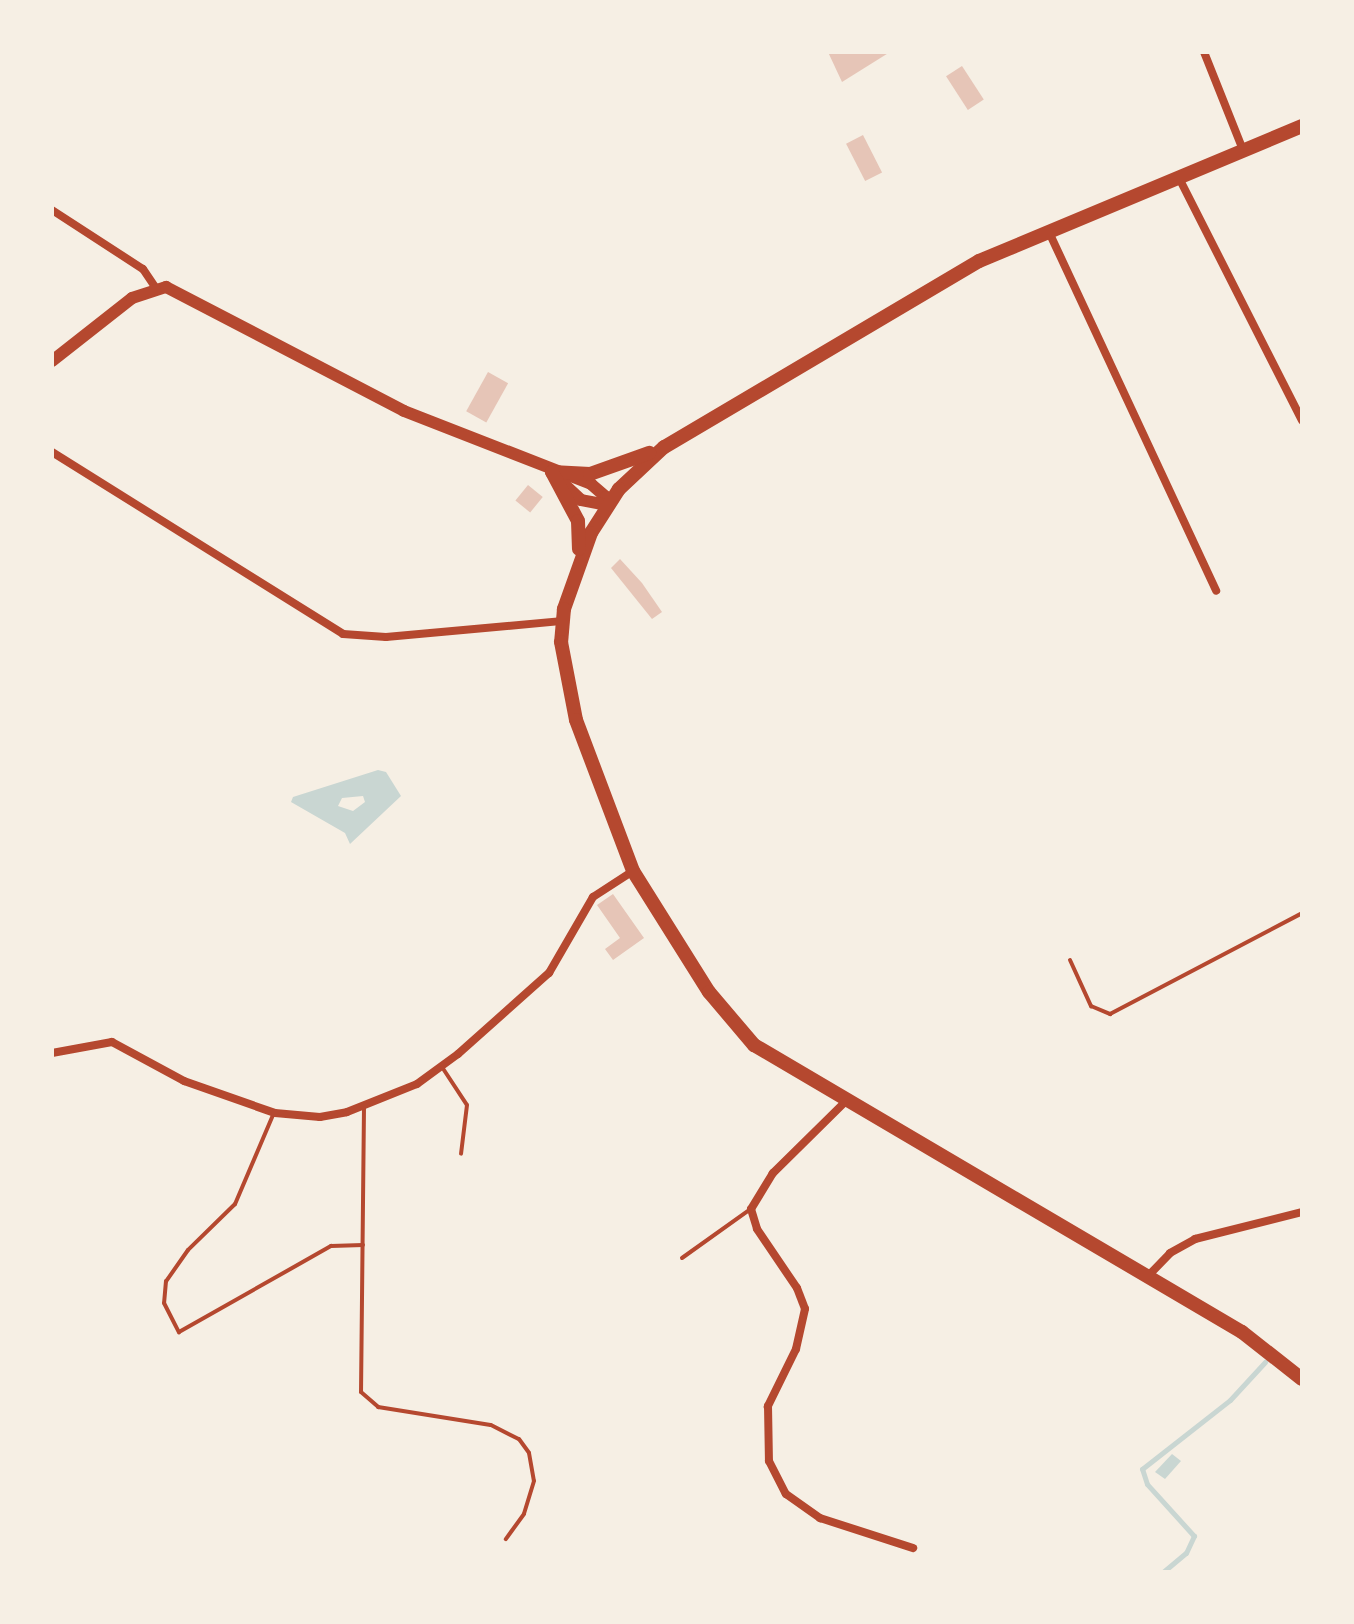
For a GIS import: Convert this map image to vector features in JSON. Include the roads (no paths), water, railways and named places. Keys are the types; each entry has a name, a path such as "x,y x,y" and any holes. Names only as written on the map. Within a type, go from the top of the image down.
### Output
{"highway":[{"path":"552,472 590,474 664,447 979,261 1302,126"},
{"path":"1243,150 1302,134"},
{"path":"664,447 607,505 578,561 561,642 576,720 633,871 732,1022 770,1057 1149,1275 1262,1344 1302,1379"},
{"path":"552,472 578,521 578,561"}],"main road":[{"path":"52,361 132,298 155,287 179,291 404,411 552,472 591,484 606,497 607,505 581,500 552,472"}],"street":[{"path":"1204,52 1243,150"},
{"path":"1178,176 1302,420"},
{"path":"52,210 143,269 155,287"},
{"path":"1048,230 1216,591"},
{"path":"52,452 343,634 386,637 563,621"},
{"path":"52,1053 112,1042 184,1081 275,1113 320,1117 364,1105 442,1067 541,982 593,897 633,871"},
{"path":"846,1101 773,1173 751,1209 757,1229 797,1288 805,1309 796,1349 768,1406 766,1442 773,1475 786,1494 820,1518 913,1548"},
{"path":"1149,1275 1170,1253 1195,1239 1302,1212"}],"lane":[{"path":"1070,960 1091,1006 1110,1014 1302,913"},
{"path":"442,1067 467,1105 461,1154"},
{"path":"364,1105 361,1392 378,1407 491,1425 519,1439 529,1453 534,1481 524,1514 506,1539"},
{"path":"275,1113 235,1204 188,1250 166,1281 164,1303 179,1332 331,1246 364,1245"},
{"path":"682,1258 751,1209"}],"waterway":[{"path":"1163,1572 1186,1553 1194,1536 1147,1484 1142,1469 1230,1400 1265,1362"}]}
